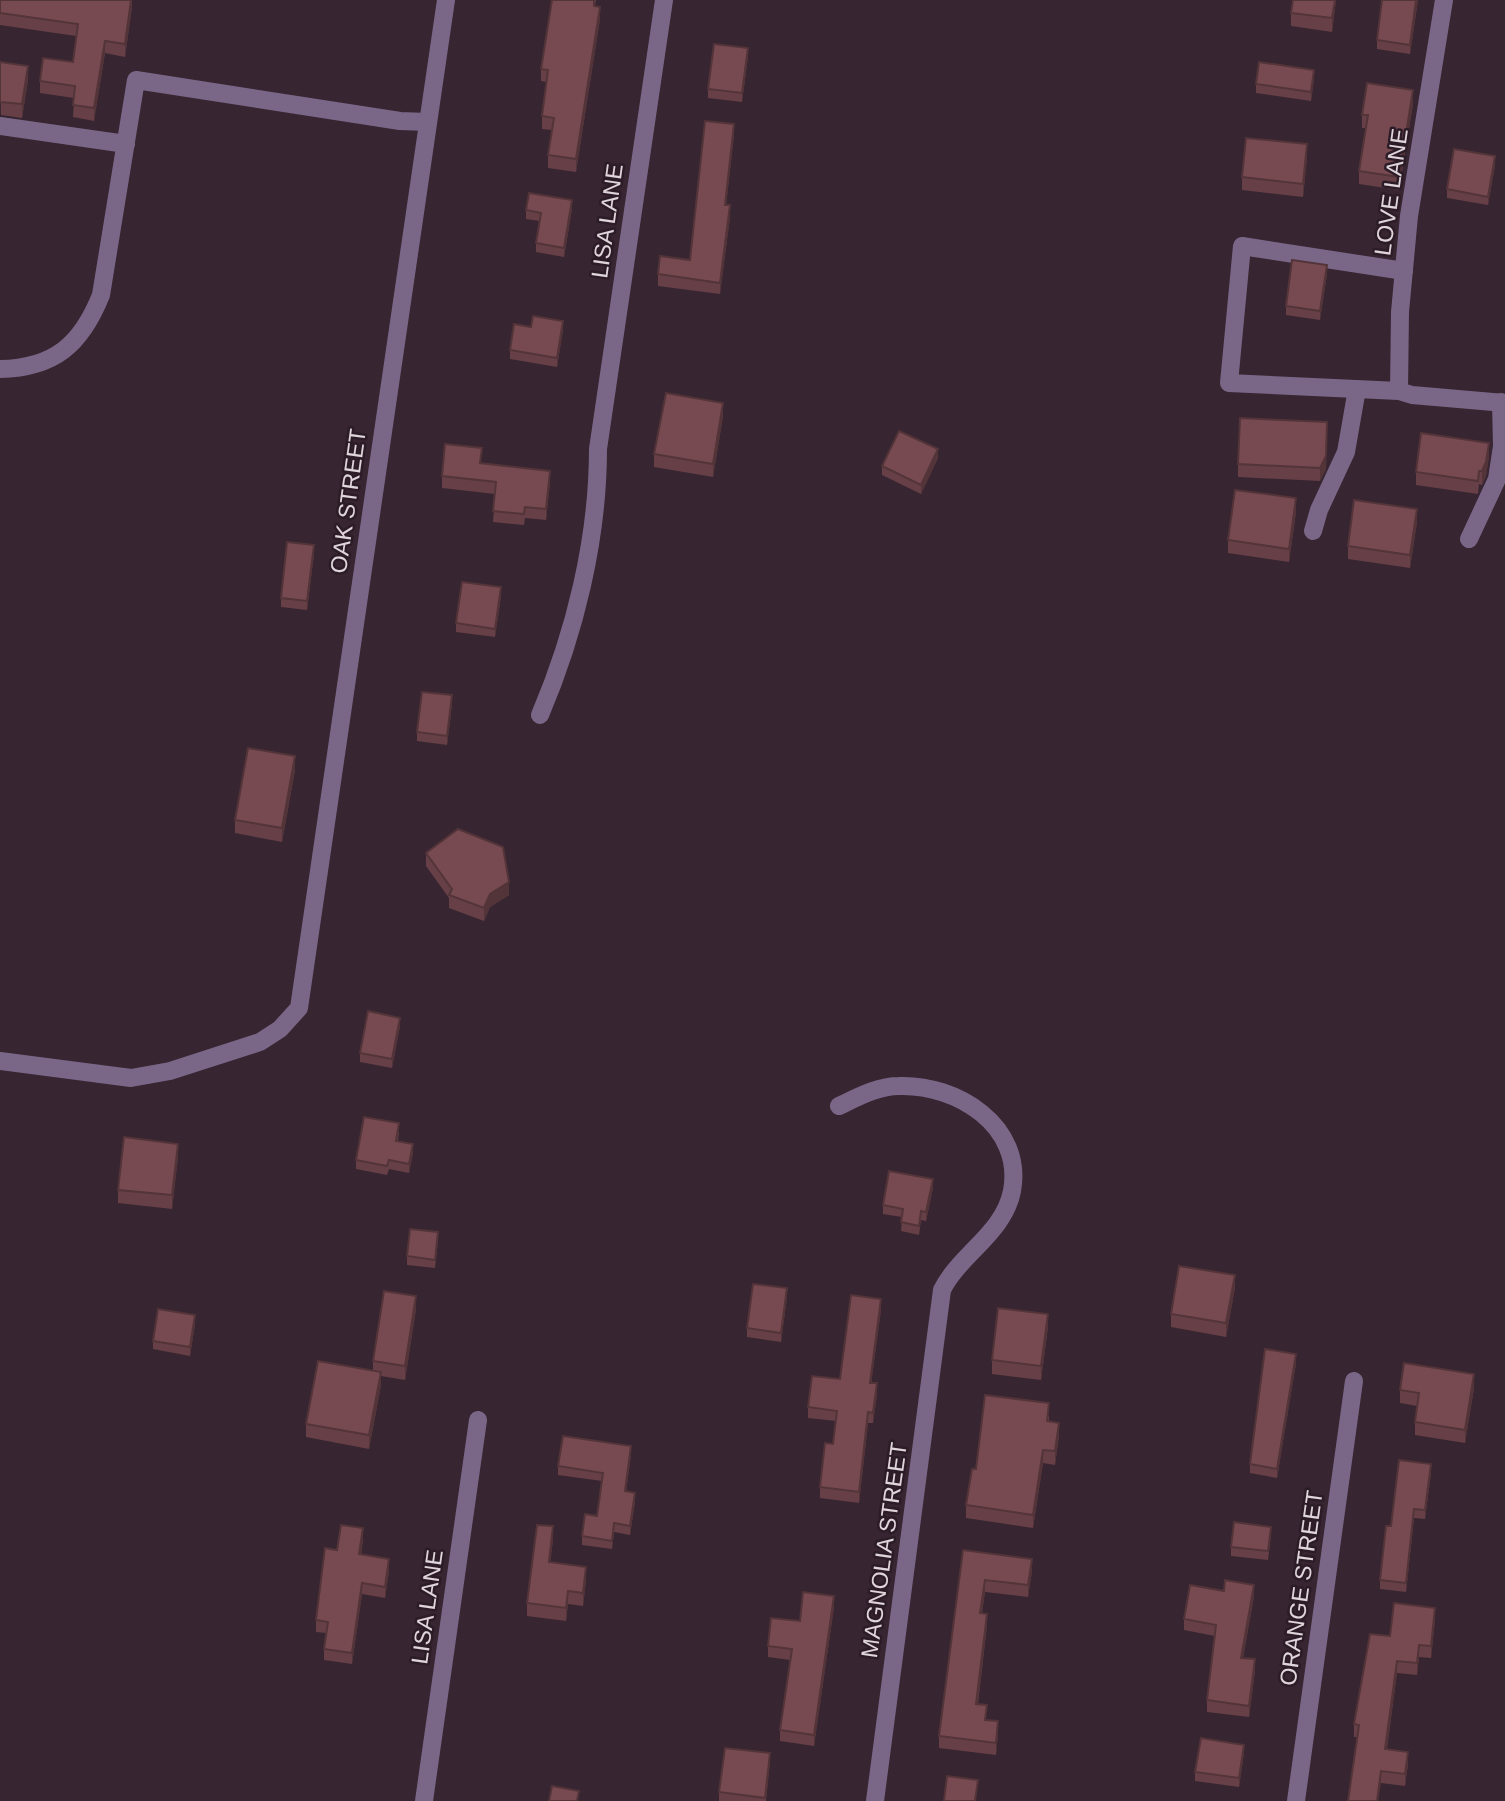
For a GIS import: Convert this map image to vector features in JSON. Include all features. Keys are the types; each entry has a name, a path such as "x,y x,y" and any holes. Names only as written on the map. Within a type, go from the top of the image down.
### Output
{"street":[{"name":"OAK STREET","path":"0,1061 131,1077 170,1071 260,1042 280,1029 299,1008 446,0"},
{"name":"LISA LANE","path":"540,715 573,627 598,482 598,449 664,0"},
{"name":"LOVE LANE","path":"1399,391 1400,312 1409,216 1444,0"},
{"path":"0,369 42,363 66,349 92,317 101,295 136,79 400,121 428,122"},
{"path":"0,126 126,144"},
{"path":"1404,271 1242,246 1229,383 1399,391 1412,395 1503,402 1502,446 1497,479 1469,539"},
{"path":"1313,531 1319,510 1346,452 1357,389"},
{"name":"MAGNOLIA STREET","path":"839,1105 882,1088 931,1088 972,1107 1001,1132 1012,1168 1009,1200 993,1230 949,1277 942,1290 875,1801"},
{"name":"ORANGE STREET","path":"1296,1801 1354,1381"},
{"name":"LISA LANE","path":"424,1801 478,1420"}],"building":[{"path":"0,0 131,0 125,44 105,41 94,108 73,105 75,86 40,81 43,58 73,62 78,24 0,13"},
{"path":"552,0 594,0 594,6 600,7 576,159 548,155 554,118 542,116 548,70 541,69"},
{"path":"1293,0 1335,0 1332,18 1291,13"},
{"path":"1382,0 1416,0 1410,45 1377,40"},
{"path":"714,44 748,48 742,93 708,89"},
{"path":"0,62 28,66 22,104 0,102"},
{"path":"1259,62 1314,70 1311,92 1256,84"},
{"path":"1367,83 1413,90 1399,177 1359,171 1368,115 1362,115"},
{"path":"705,121 734,124 725,205 730,205 720,283 658,274 660,256 690,260"},
{"path":"1246,138 1307,144 1303,184 1242,177"},
{"path":"1454,149 1495,156 1488,197 1447,189"},
{"path":"529,193 572,200 564,248 536,243 541,213 526,210"},
{"path":"1292,260 1327,265 1320,311 1286,306"},
{"path":"533,316 563,321 557,358 510,350 514,324 531,327"},
{"path":"666,393 723,403 713,464 654,454"},
{"path":"1240,418 1327,422 1326,456 1320,468 1238,464"},
{"path":"899,431 938,449 921,485 882,466"},
{"path":"1421,433 1489,443 1486,462 1482,471 1479,471 1478,481 1416,472"},
{"path":"445,444 482,448 480,463 550,471 546,509 525,507 524,514 493,511 496,482 442,476"},
{"path":"1235,490 1296,498 1289,549 1228,540"},
{"path":"1354,500 1417,509 1410,555 1348,546"},
{"path":"287,542 314,545 307,601 281,598"},
{"path":"462,582 501,587 495,629 456,623"},
{"path":"422,692 452,695 447,736 417,732"},
{"path":"248,748 295,756 282,828 235,820"},
{"path":"458,829 503,847 509,882 490,894 484,908 449,895 452,889 426,853"},
{"path":"368,1011 400,1018 392,1059 360,1053"},
{"path":"364,1117 399,1123 396,1141 413,1144 409,1164 389,1160 387,1166 356,1160"},
{"path":"124,1137 178,1144 172,1195 118,1190"},
{"path":"889,1171 933,1179 926,1212 921,1211 919,1226 901,1222 903,1209 883,1205"},
{"path":"410,1229 438,1232 435,1260 407,1256"},
{"path":"1179,1266 1235,1275 1226,1323 1171,1314"},
{"path":"753,1284 787,1288 781,1333 747,1328"},
{"path":"384,1291 416,1296 405,1366 373,1361"},
{"path":"851,1295 881,1299 870,1383 877,1383 873,1413 868,1412 859,1492 820,1487 825,1443 833,1444 837,1411 808,1407 812,1376 840,1379"},
{"path":"998,1308 1048,1314 1041,1366 992,1360"},
{"path":"158,1309 195,1315 190,1347 153,1341"},
{"path":"1265,1349 1296,1354 1277,1469 1250,1464"},
{"path":"318,1361 381,1372 369,1435 306,1424"},
{"path":"1404,1363 1474,1374 1465,1430 1415,1422 1419,1393 1400,1390"},
{"path":"985,1395 1049,1403 1047,1421 1059,1423 1055,1451 1043,1450 1033,1515 966,1505 972,1469 976,1469"},
{"path":"563,1436 631,1446 625,1491 635,1493 630,1526 614,1523 612,1541 582,1536 585,1514 597,1516 603,1473 558,1466"},
{"path":"1399,1460 1431,1464 1425,1510 1414,1509 1406,1583 1380,1580 1386,1526 1391,1526"},
{"path":"1234,1522 1271,1527 1268,1551 1231,1547"},
{"path":"341,1525 363,1528 359,1554 389,1559 385,1587 362,1583 352,1653 324,1649 328,1622 316,1620 325,1548 337,1550"},
{"path":"537,1525 553,1526 549,1562 586,1567 583,1593 568,1591 566,1608 527,1603"},
{"path":"963,1550 1032,1559 1028,1585 985,1580 980,1613 987,1614 976,1704 987,1705 985,1720 998,1721 996,1743 939,1736"},
{"path":"1225,1580 1254,1585 1241,1658 1255,1659 1249,1706 1207,1700 1216,1625 1184,1619 1190,1585 1224,1591"},
{"path":"803,1592 834,1596 814,1735 780,1730 792,1649 768,1646 771,1618 800,1621"},
{"path":"1394,1603 1435,1608 1431,1646 1419,1645 1417,1663 1397,1661 1385,1749 1408,1752 1405,1774 1381,1771 1377,1801 1348,1801 1359,1725 1354,1724 1370,1634 1390,1636"},
{"path":"1201,1738 1244,1745 1239,1778 1195,1772"},
{"path":"725,1748 770,1753 765,1798 719,1792"},
{"path":"947,1776 978,1780 975,1801 944,1801"},
{"path":"552,1786 579,1791 577,1801 549,1801"}]}
